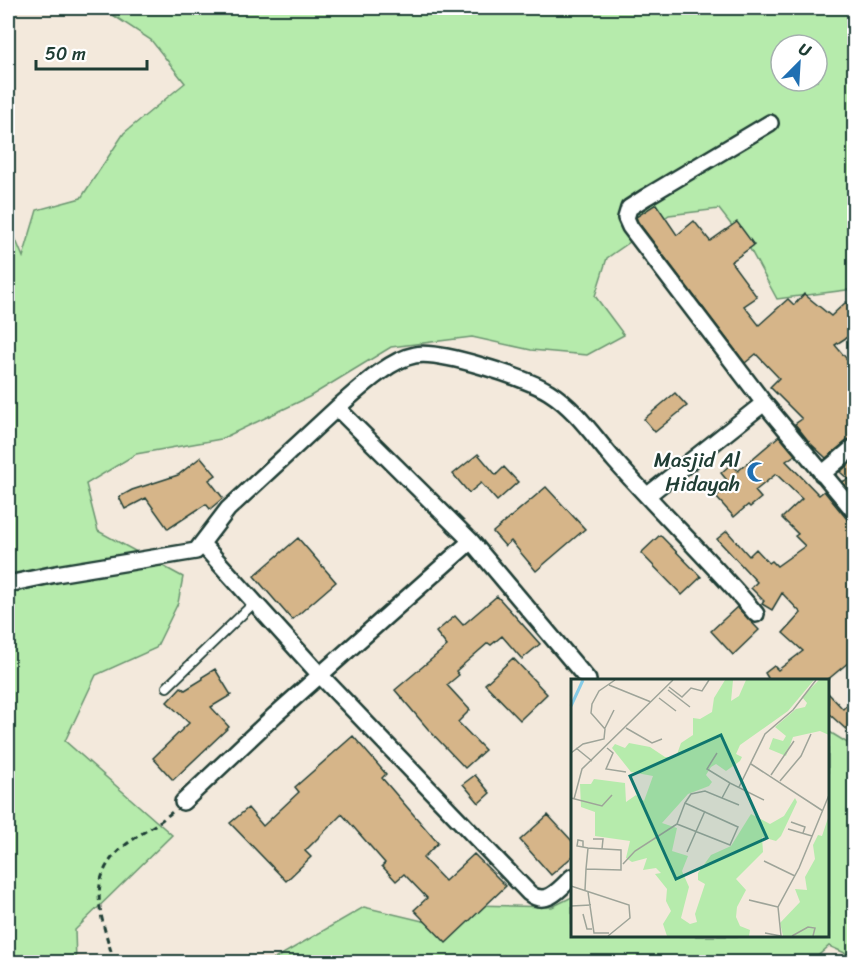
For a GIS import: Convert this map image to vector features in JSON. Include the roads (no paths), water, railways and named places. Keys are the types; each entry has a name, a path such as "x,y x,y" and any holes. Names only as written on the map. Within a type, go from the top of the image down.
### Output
{"street":[{"path":"770,123 629,208 626,218 764,403 855,511"},
{"path":"8,584 56,574 193,553 228,509 362,386 395,363 414,355 428,354 509,375 551,393 576,414 615,461 717,569 756,614"},
{"path":"648,495 764,403"},
{"path":"337,408 471,541 586,679"},
{"path":"822,474 855,447"},
{"path":"183,802 320,675 471,541"},
{"path":"202,544 320,675 529,893 539,898 546,898 553,895 571,879"}],"lane":[{"path":"167,687 254,603"}],"place":[{"name":"Masjid Al Hidayah","path":"757,472"}]}
